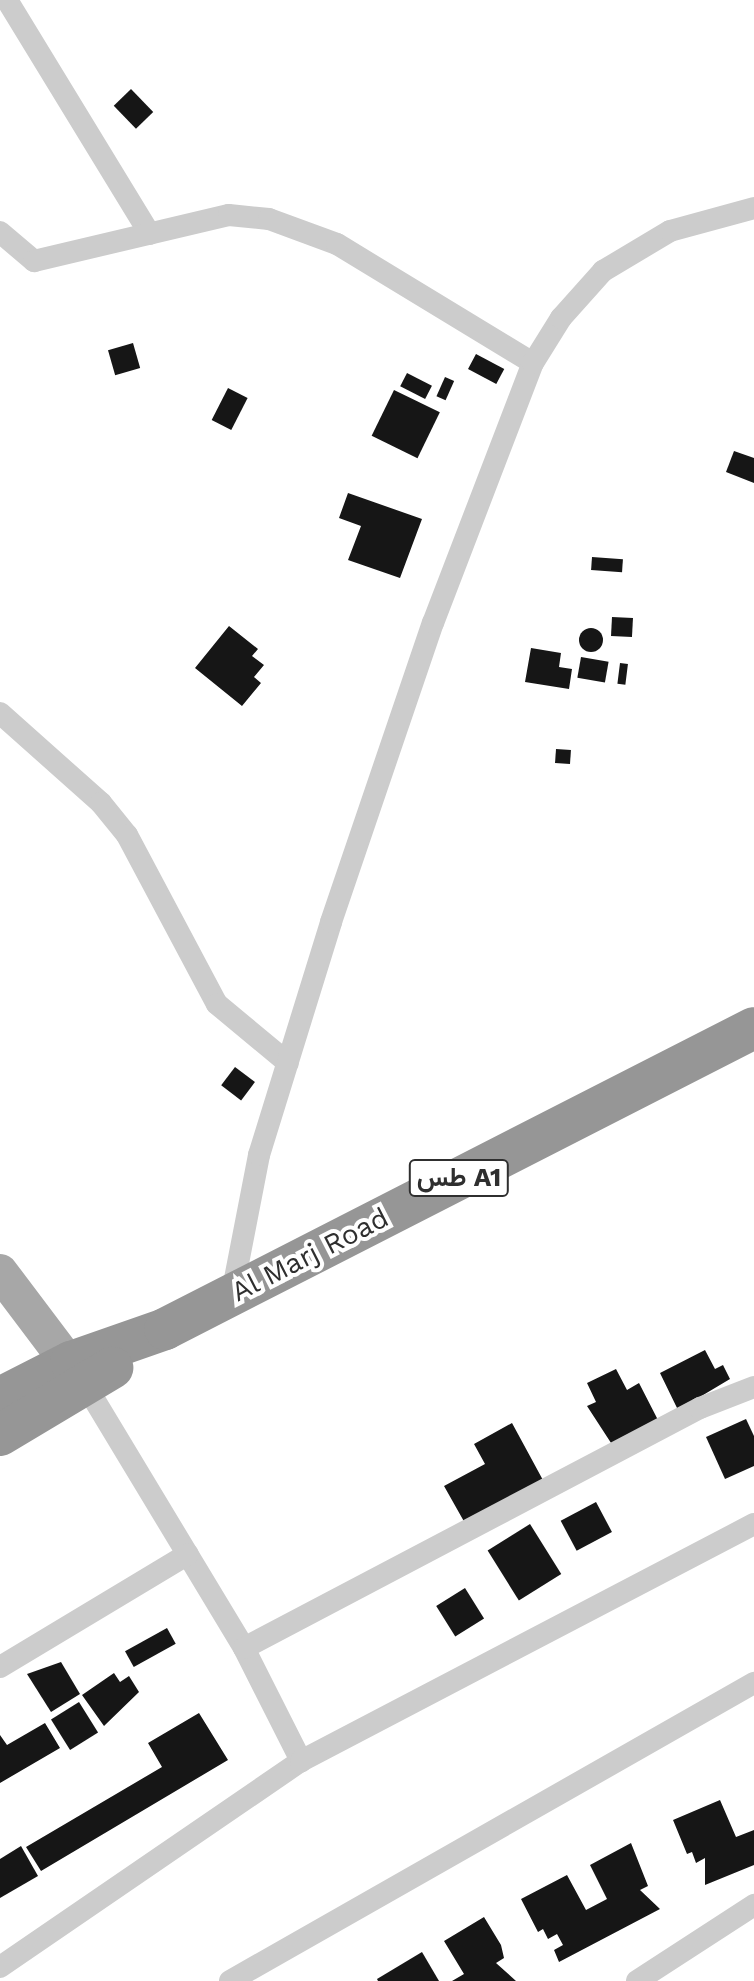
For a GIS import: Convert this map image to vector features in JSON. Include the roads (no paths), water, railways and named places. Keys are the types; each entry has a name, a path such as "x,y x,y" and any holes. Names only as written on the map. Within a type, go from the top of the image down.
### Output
{"highway":[{"name":"Al Marj Road","path":"79,1374 754,1028"},
{"name":"طس A1","path":"0,1398 79,1374"},
{"name":"طس A1","path":"0,1435 79,1374"}],"main road":[{"path":"0,1272 79,1374"}],"street":[{"path":"7,0 150,234"},
{"path":"232,1294 259,1155 288,1063 433,623 533,363 561,318 603,271 670,231 754,208"},
{"path":"0,232 34,261 229,215 269,219 337,244 533,363"},
{"path":"0,713 101,803 127,835 217,1004 288,1063"},
{"path":"79,1374 244,1648 301,1761"},
{"path":"244,1648 700,1408 754,1387"},
{"path":"0,1967 301,1761 754,1524"},
{"path":"0,1667 188,1554"},
{"path":"230,1981 754,1683"},
{"path":"637,1981 754,1905"}]}
